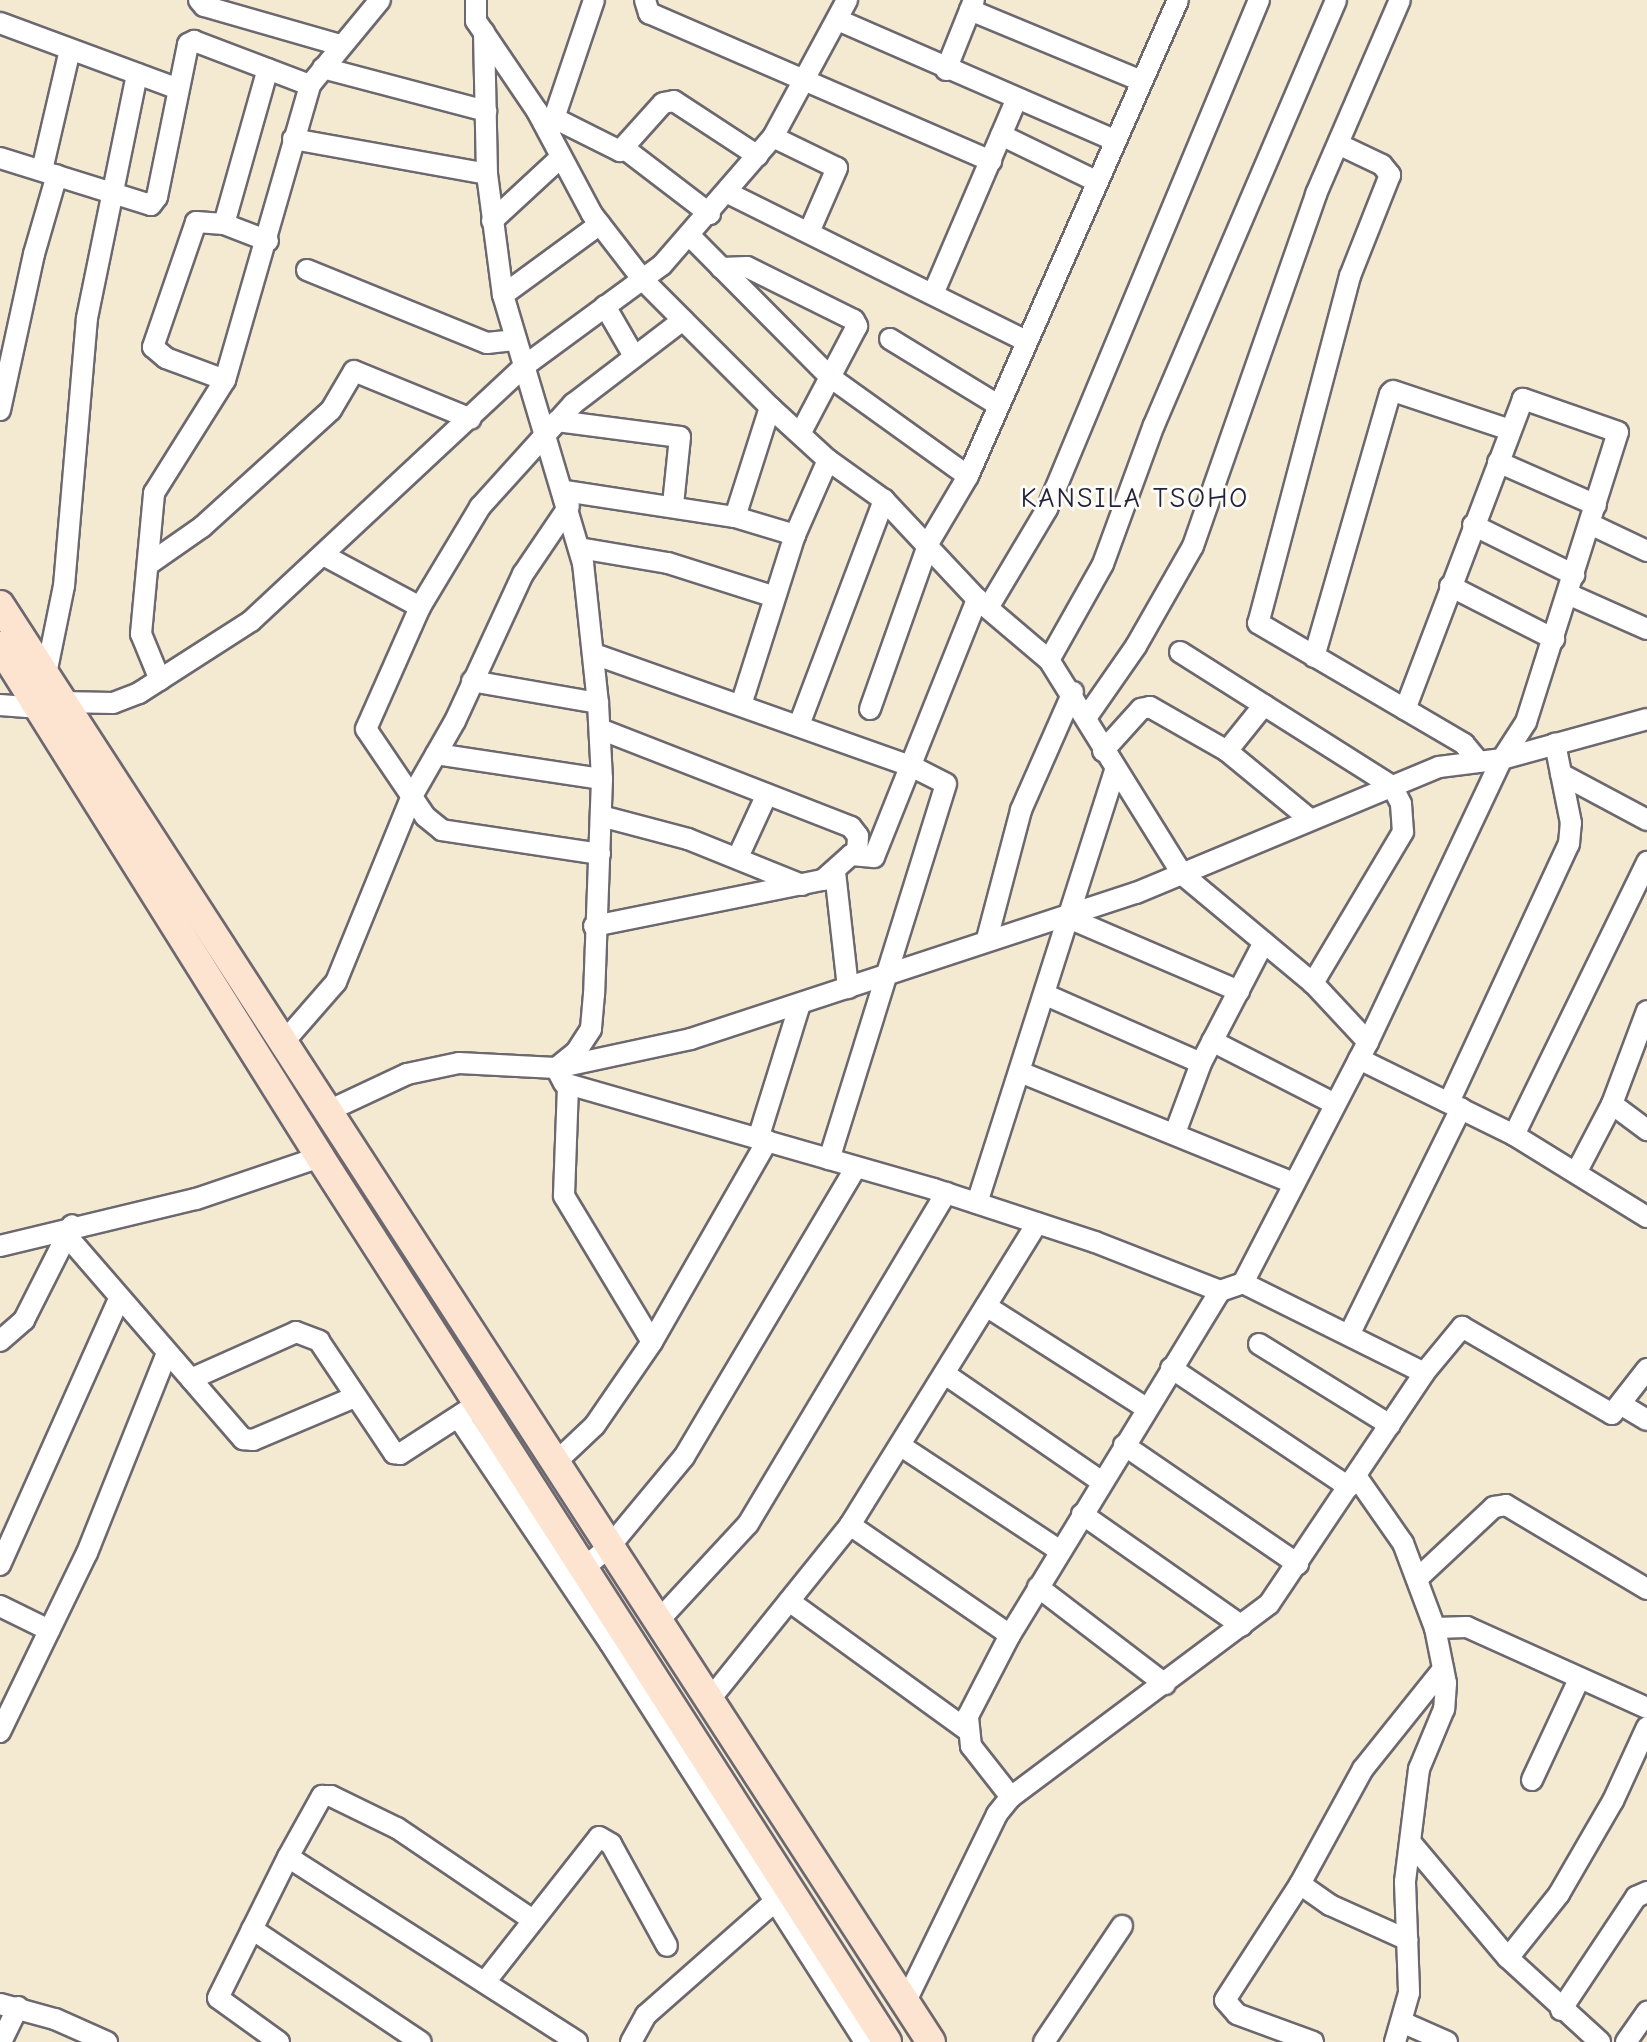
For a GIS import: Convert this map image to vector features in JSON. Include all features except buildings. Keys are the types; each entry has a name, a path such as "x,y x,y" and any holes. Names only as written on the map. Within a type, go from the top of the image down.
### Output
{"main road":[{"path":"0,605 49,697 468,1410 585,1567 822,1960 887,2042"},
{"path":"0,646 49,697 328,1111 711,1698 904,2005 931,2042"}],"street":[{"path":"199,0 204,6 340,45"},
{"path":"160,680 141,634 154,493 225,380 268,241 310,85 380,0"},
{"path":"476,0 476,21 551,126 560,158 600,224 643,280 770,407 828,460 884,500 929,542 982,604 1049,660 1073,692 1103,751 1182,874 1313,983 1363,1051 1577,1171 1647,1217"},
{"path":"551,126 594,0"},
{"path":"645,0 649,13 991,161"},
{"path":"0,705 49,697 113,703 160,680 251,621 325,556 523,367 643,280 690,236 773,137 847,0"},
{"path":"870,709 929,542 968,476 1024,340 1178,0"},
{"path":"848,988 835,872 839,863 857,854 874,857 982,604 1047,509 1259,0"},
{"path":"1049,660 1103,564 1154,425 1336,0"},
{"path":"1086,718 1136,646 1193,546 1338,144 1400,0"},
{"path":"946,70 972,5 1141,81"},
{"path":"838,20 946,70 1114,140"},
{"path":"0,23 178,89"},
{"path":"484,32 487,174 503,295 523,367 553,427 579,548 594,654 600,729 600,854 591,1029 556,1068"},
{"path":"0,158 155,202 185,49 194,41 310,85"},
{"path":"0,410 50,172 70,50"},
{"path":"323,68 486,111"},
{"path":"224,224 268,69"},
{"path":"49,697 64,586 87,318 137,74"},
{"path":"933,294 1016,100"},
{"path":"625,149 663,103 674,101 758,156"},
{"path":"551,126 615,150 625,149 710,214"},
{"path":"1001,135 1096,181"},
{"path":"773,137 837,168 809,232"},
{"path":"293,139 487,174"},
{"path":"1338,144 1382,165 1390,175 1350,276 1258,623 1464,744 1479,762"},
{"path":"492,221 560,158"},
{"path":"728,193 1024,340"},
{"path":"225,380 166,358 153,347 196,222 224,224 268,241"},
{"path":"503,295 600,224"},
{"path":"690,236 830,377 968,476"},
{"path":"721,268 747,267 854,320 857,326 800,434"},
{"path":"307,270 487,343 514,340"},
{"path":"605,306 634,356"},
{"path":"600,854 459,836 425,816 366,729 420,607 480,507 553,427 634,356 683,320"},
{"path":"890,339 998,405"},
{"path":"149,564 202,527 331,410 354,371 471,419"},
{"path":"1314,657 1390,394 1393,391 1510,430"},
{"path":"966,1729 1010,1635 1146,1408 1220,1291 1243,1283 1363,1051 1502,759 1526,722 1618,432 1528,398 1510,430 1405,709"},
{"path":"735,517 770,407"},
{"path":"553,427 680,437 673,505"},
{"path":"741,705 795,535 828,460"},
{"path":"1498,462 1593,515 1647,551"},
{"path":"567,499 673,505 735,517 795,535"},
{"path":"282,1044 336,982 412,796 436,754 523,574 567,499"},
{"path":"799,725 884,500"},
{"path":"1473,525 1647,629"},
{"path":"579,548 668,563 775,597"},
{"path":"325,556 420,607"},
{"path":"1450,586 1554,639"},
{"path":"1180,652 1392,786 1401,804 1403,832 1313,983"},
{"path":"594,654 799,725 942,779 945,790 829,1159"},
{"path":"472,681 598,703"},
{"path":"987,939 1021,810 1073,692"},
{"path":"1227,751 1264,705"},
{"path":"1103,751 1146,706 1227,751 1307,817"},
{"path":"328,1111 407,1074 459,1063 556,1068 691,1039 987,939 1072,915 1182,874 1307,817 1439,767 1502,759 1647,719"},
{"path":"600,729 851,827 858,836 857,854"},
{"path":"1349,1335 1455,1105 1569,844 1572,833 1555,744"},
{"path":"436,754 602,779"},
{"path":"977,1203 1072,915 1115,770"},
{"path":"1561,774 1647,820"},
{"path":"738,857 767,794"},
{"path":"601,816 738,857 802,885"},
{"path":"1514,1135 1647,862"},
{"path":"594,926 802,885 835,872"},
{"path":"1072,915 1239,991"},
{"path":"1175,1133 1201,1063 1264,942"},
{"path":"1046,995 1201,1063"},
{"path":"555,1463 595,1425 652,1342 762,1140 800,1004"},
{"path":"1577,1171 1639,1059 1647,1011"},
{"path":"1212,1041 1335,1104"},
{"path":"556,1068 568,1086 564,1196 652,1342"},
{"path":"1020,1072 1294,1183"},
{"path":"568,1086 946,1193 1220,1291"},
{"path":"1612,1104 1647,1130"},
{"path":"0,1246 196,1199 320,1157"},
{"path":"585,1567 610,1546 684,1457 856,1167"},
{"path":"660,1619 748,1524 946,1193"},
{"path":"711,1698 850,1525 1037,1223"},
{"path":"69,1230 119,1299 248,1441 355,1397"},
{"path":"0,1360 4,1340 39,1296 69,1230"},
{"path":"1243,1283 1424,1373"},
{"path":"0,1565 119,1299"},
{"path":"986,1306 1146,1408"},
{"path":"904,2005 997,1814 1011,1797 1269,1604 1424,1373 1458,1331 1468,1327 1607,1413 1617,1413 1647,1369"},
{"path":"191,1379 296,1332 319,1341 387,1445 400,1454 468,1410 610,1643 781,1895 646,2015 631,2042"},
{"path":"1259,1344 1390,1425"},
{"path":"0,1732 87,1553 167,1353"},
{"path":"1171,1368 1353,1481 1403,1543 1435,1628 1443,1669 1444,1709 1419,1769 1405,1882 1408,1940 1404,2023 1395,2042"},
{"path":"945,1374 1102,1482"},
{"path":"1622,1405 1647,1420"},
{"path":"1124,1445 1298,1564"},
{"path":"901,1446 1060,1551"},
{"path":"1417,1579 1494,1507 1506,1505 1647,1589"},
{"path":"1082,1514 1242,1626"},
{"path":"850,1525 1010,1635"},
{"path":"1038,1587 1165,1684"},
{"path":"789,1601 966,1729 971,1746 1011,1797"},
{"path":"0,1606 49,1630"},
{"path":"1435,1628 1467,1627 1647,1708"},
{"path":"1313,2042 1237,2014 1228,2009 1225,2000 1300,1884 1363,1769 1443,1669"},
{"path":"1532,1780 1579,1679"},
{"path":"1508,1958 1559,1894 1613,1801 1647,1727"},
{"path":"279,2042 218,1998 322,1796 331,1796 397,1828 533,1920"},
{"path":"485,1982 599,1837 605,1838 667,1946"},
{"path":"1411,1843 1508,1958 1561,2010 1600,2042"},
{"path":"288,1857 577,2042"},
{"path":"1300,1884 1330,1905 1408,1940"},
{"path":"1561,2010 1636,1897 1647,1892"},
{"path":"1044,2042 1122,1926"},
{"path":"252,1929 421,2042"},
{"path":"822,1960 865,2042"},
{"path":"1,2042 9,2006 96,2040"},
{"path":"1626,2042 1647,2012"},
{"path":"1404,2023 1447,2042"}],"district":[{"name":"KANSILA TSOHO","path":"1135,498"}]}
